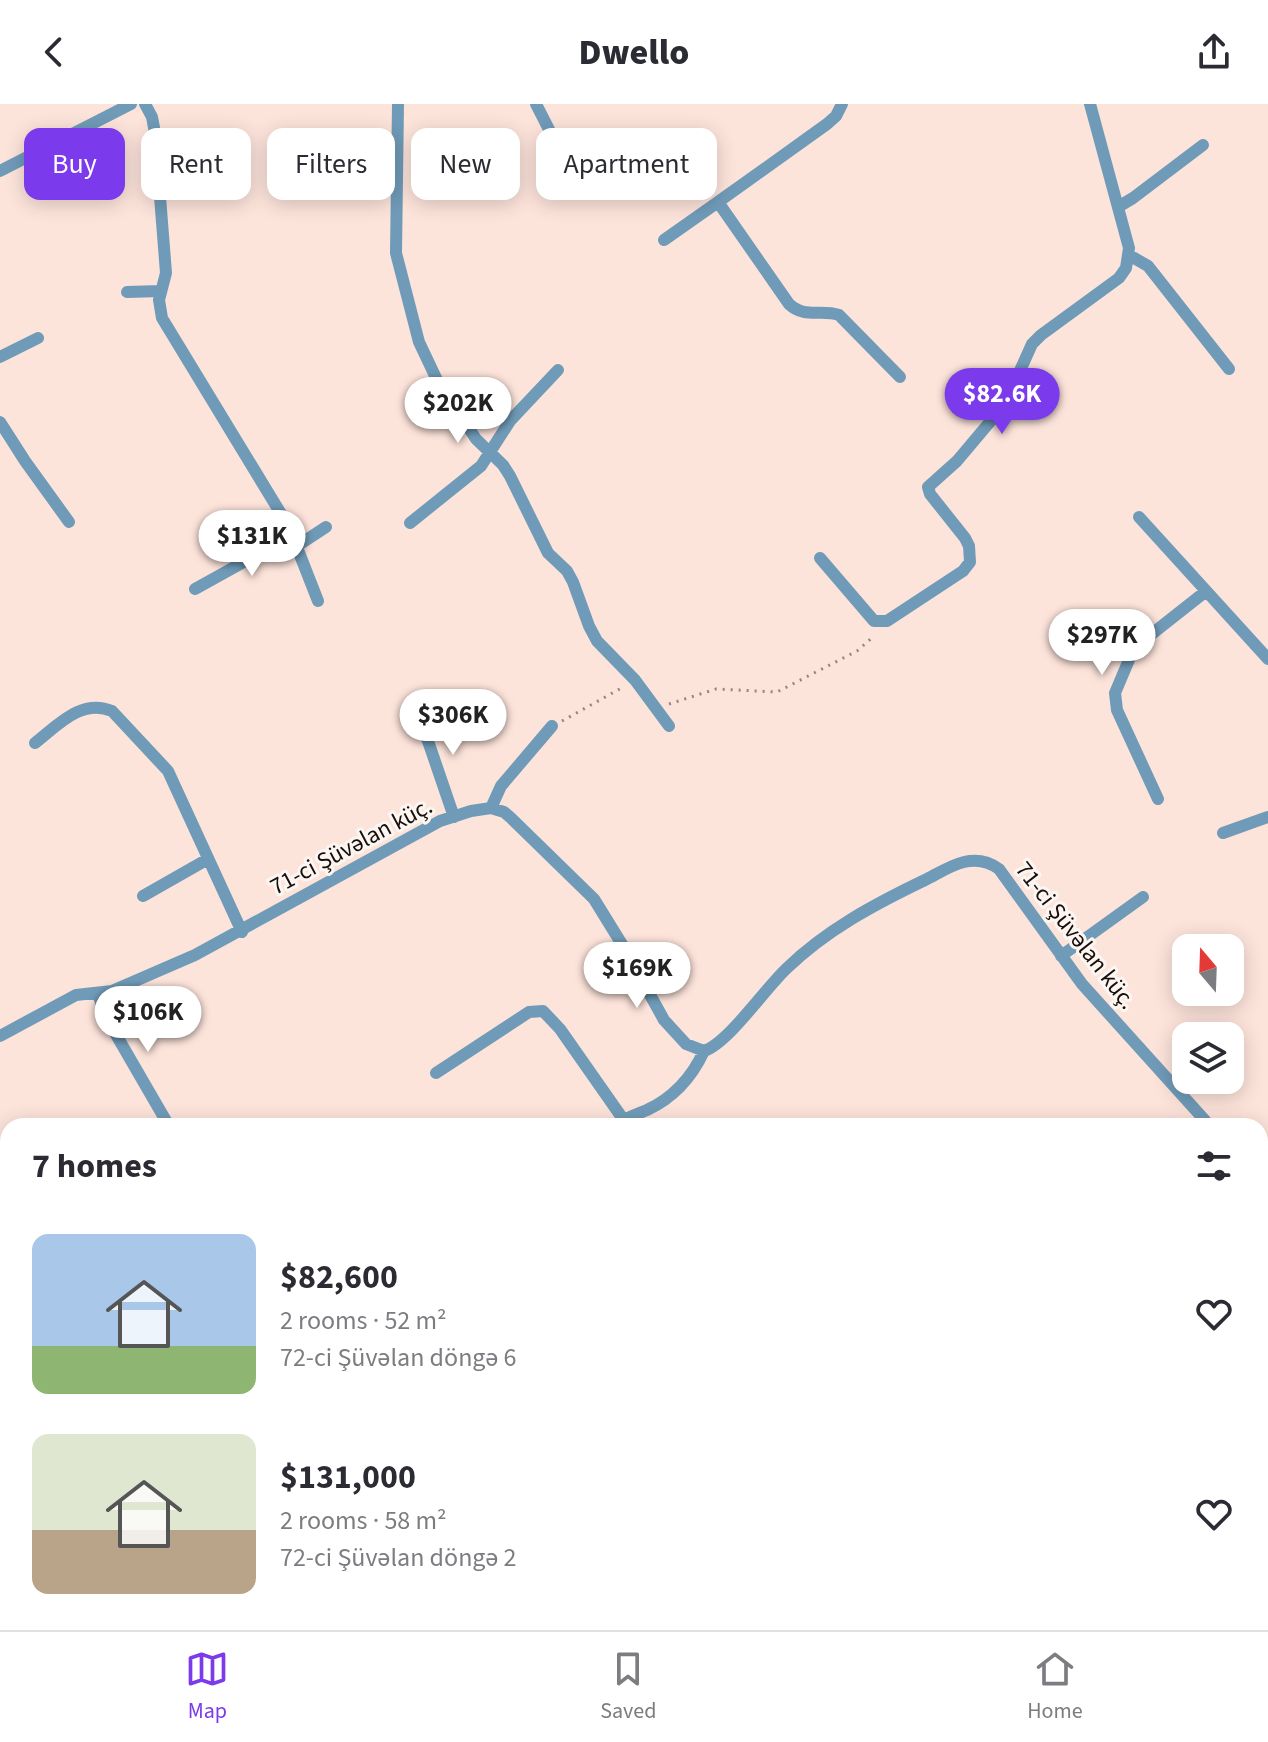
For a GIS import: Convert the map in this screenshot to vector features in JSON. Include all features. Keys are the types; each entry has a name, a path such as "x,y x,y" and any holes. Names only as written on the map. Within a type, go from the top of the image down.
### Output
{"street":[{"path":"0,171 131,104"},
{"path":"145,104 155,133 166,273 159,308 162,318 294,540 318,601"},
{"path":"398,104 396,253 425,358 476,439 510,476 548,553 567,571 597,641 635,680 669,726"},
{"path":"536,104 548,128"},
{"path":"664,240 827,124 842,104"},
{"path":"820,558 874,621 882,622 950,579 970,562 965,538 930,494 928,487 957,461 1005,404 1032,344 1119,278 1126,268 1129,255 1090,104"},
{"path":"1118,207 1203,145"},
{"path":"718,202 789,304 798,312 839,315 900,377"},
{"path":"1129,255 1148,266 1229,369"},
{"path":"127,292 161,291"},
{"path":"0,357 38,338"},
{"path":"410,523 481,466 510,421 558,370"},
{"path":"0,422 69,522"},
{"path":"1139,517 1268,659"},
{"path":"195,589 326,527"},
{"path":"1158,799 1117,710 1115,693 1134,648 1205,592"},
{"path":"35,743 83,709 105,708 112,711 168,771 242,932"},
{"path":"414,714 428,741 454,817"},
{"path":"552,726 501,786 491,808 511,818 594,899 664,1020 686,1044 704,1051"},
{"name":"71-ci Şüvəlan küç.","path":"0,1036 76,995 112,991 242,932 417,831 491,808"},
{"path":"1223,833 1268,817"},
{"path":"143,896 208,859"},
{"name":"71-ci Şüvəlan küç.","path":"629,1118 649,1109 685,1083 704,1051 720,1041 784,970 832,932 895,895 961,863 982,861 999,869 1107,1014 1203,1118"},
{"path":"1061,956 1143,897"},
{"path":"98,994 107,1019 164,1118"},
{"path":"436,1073 529,1012 543,1011 565,1036 615,1118"}],"path":[{"path":"659,711 670,703 716,689 777,692 857,651 878,631 882,622"},
{"path":"552,726 635,680"}]}
